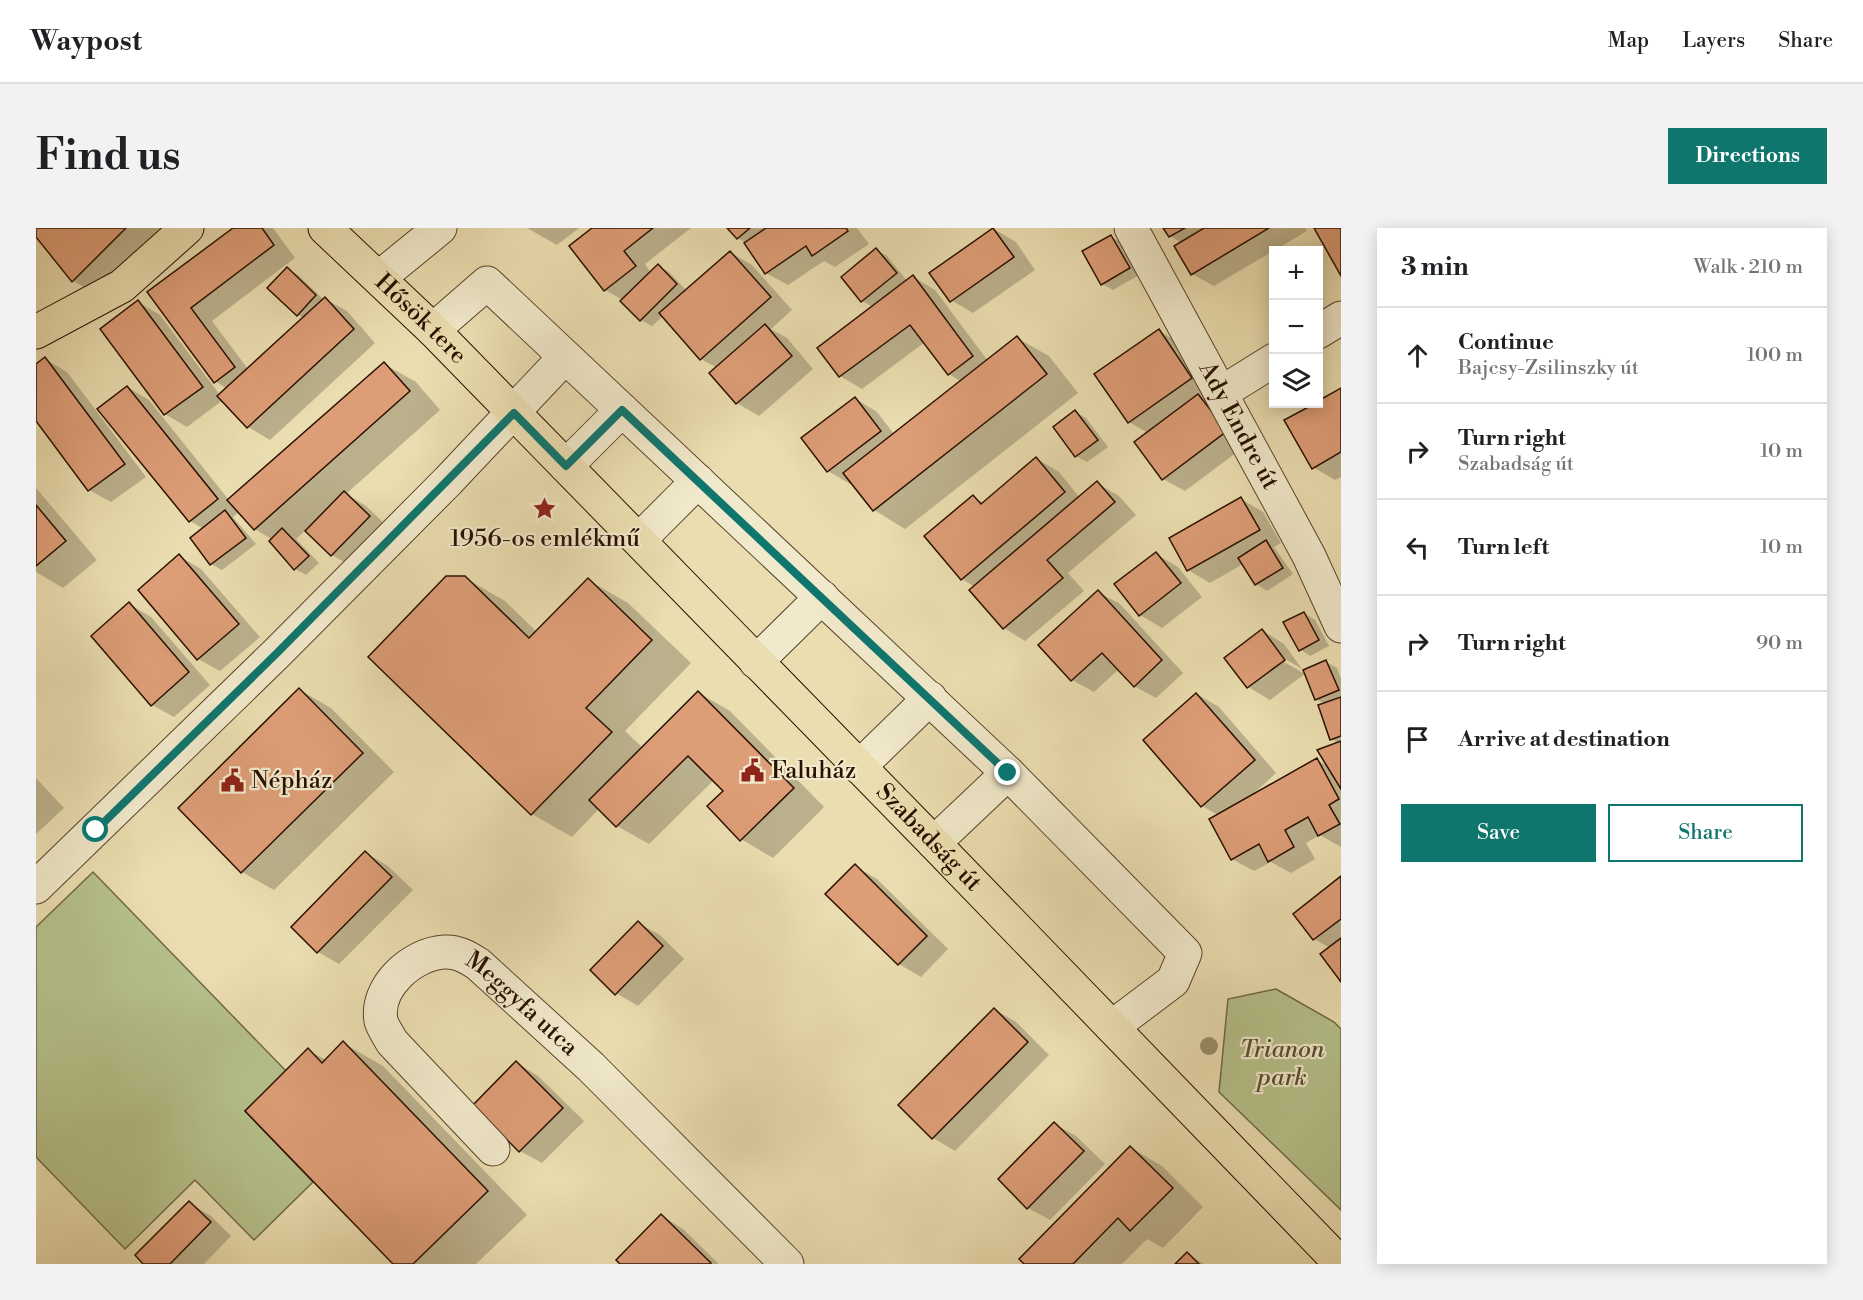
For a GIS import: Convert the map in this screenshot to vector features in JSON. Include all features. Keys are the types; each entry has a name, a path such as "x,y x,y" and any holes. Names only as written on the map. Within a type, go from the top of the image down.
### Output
{"main road":[{"path":"36,332 122,286 187,228"},
{"name":"Hősök tere","path":"326,228 380,277 514,413"},
{"name":"Szabadság út","path":"514,413 1341,1264"}],"street":[{"path":"380,277 440,228"},
{"name":"Ady Endre út","path":"1131,228 1309,556 1341,626"},
{"path":"433,330 487,283 930,698 1008,773 1185,953 1173,981 1112,1027"},
{"path":"1323,329 1341,318"},
{"path":"36,887 277,653 514,413 565,357"},
{"path":"1221,393 1269,363"},
{"path":"566,466 622,410"},
{"path":"639,540 698,481"},
{"path":"756,662 822,597"},
{"path":"859,767 930,698"},
{"path":"934,843 1008,773"},
{"name":"Meggyfa utca","path":"493,1149 392,1042 381,1022 383,996 391,982 412,963 444,951 461,953 487,971 591,1067 787,1264"}],"green space":[{"path":"93,872 286,1071 245,1111 313,1182 254,1240 195,1180 125,1249 36,1157 36,927"},
{"name":"Trianon park","path":"1276,989 1334,1022 1341,1029 1341,1210 1219,1092 1228,999"}],"building":[{"path":"36,228 126,228 72,282 36,237"},
{"path":"233,228 262,228 274,245 191,308 235,367 214,383 147,292"},
{"path":"592,228 653,228 624,251 636,266 604,291 569,246"},
{"path":"727,228 750,228 737,239"},
{"path":"766,228 846,228 848,231 812,256 806,246 765,274 744,243"},
{"path":"993,228 1014,257 950,302 929,273"},
{"path":"1163,228 1185,228 1169,237"},
{"path":"1204,228 1269,228 1191,275 1174,246"},
{"path":"1314,228 1341,228 1341,276"},
{"path":"1111,235 1130,268 1101,285 1082,251"},
{"path":"876,248 897,273 861,302 841,277"},
{"path":"730,251 771,297 700,360 659,313"},
{"path":"658,264 677,284 640,321 620,301"},
{"path":"287,267 316,295 297,316 267,288"},
{"path":"913,275 973,356 948,375 910,325 839,377 817,348"},
{"path":"325,297 354,329 247,428 217,396"},
{"path":"138,300 203,387 164,415 100,329"},
{"path":"765,324 792,356 736,404 709,373"},
{"path":"1159,329 1192,378 1128,423 1094,374"},
{"path":"1017,336 1047,374 873,511 843,473"},
{"path":"45,357 125,464 88,491 36,421 36,364"},
{"path":"384,362 410,391 254,530 227,500"},
{"path":"127,386 218,499 189,522 97,409"},
{"path":"1341,388 1341,452 1312,469 1284,420 1306,408 1323,408 1323,398"},
{"path":"1198,394 1227,431 1162,480 1134,442"},
{"path":"855,397 881,431 827,472 801,438"},
{"path":"1075,410 1098,440 1075,457 1053,427"},
{"path":"1036,457 1065,492 961,580 924,536 973,495 981,504"},
{"path":"1097,481 1115,502 1047,560 1063,578 1003,629 969,590"},
{"path":"344,491 370,516 331,556 305,531"},
{"path":"1241,497 1260,530 1187,571 1169,538"},
{"path":"36,505 66,541 36,566"},
{"path":"225,510 246,538 210,565 190,538"},
{"path":"282,528 309,556 294,570 269,541"},
{"path":"1266,540 1283,568 1255,585 1238,558"},
{"path":"1156,552 1181,583 1139,616 1114,584"},
{"path":"179,554 239,624 197,660 138,590"},
{"path":"446,576 465,576 529,638 588,578 652,640 586,708 612,732 531,815 368,657"},
{"path":"1098,590 1162,660 1134,687 1102,653 1071,681 1038,645"},
{"path":"129,602 189,672 151,706 91,636"},
{"path":"1304,612 1319,640 1299,651 1283,622"},
{"path":"1262,629 1285,660 1247,688 1224,658"},
{"path":"1326,660 1339,690 1315,700 1303,670"},
{"path":"299,688 363,753 241,873 178,808"},
{"path":"698,691 794,788 740,841 707,806 723,791 688,756 616,827 589,800"},
{"path":"1196,693 1255,760 1201,807 1143,740"},
{"path":"1341,697 1341,736 1330,740 1318,705"},
{"path":"1341,741 1341,789 1317,750"},
{"path":"1317,758 1339,799 1329,805 1340,824 1318,836 1308,817 1285,830 1294,847 1268,862 1259,844 1231,860 1209,819"},
{"path":"365,851 392,877 317,953 291,927"},
{"path":"855,864 927,936 898,965 825,894"},
{"path":"1341,876 1341,919 1313,940 1293,914"},
{"path":"638,921 663,946 615,995 590,970"},
{"path":"1341,938 1341,982 1320,954"},
{"path":"994,1008 1028,1042 932,1139 898,1105"},
{"path":"343,1041 488,1191 413,1264 393,1264 245,1111 308,1048 322,1063"},
{"path":"516,1061 563,1108 519,1152 473,1105"},
{"path":"1054,1122 1084,1151 1027,1209 998,1179"},
{"path":"1130,1146 1173,1188 1130,1231 1118,1218 1073,1264 1024,1264 1019,1259"},
{"path":"189,1201 211,1222 170,1264 143,1264 135,1255"},
{"path":"661,1214 710,1264 620,1264 616,1260"},
{"path":"1187,1252 1199,1264 1175,1264"}],"place":[{"name":"1956-os emlékmű","path":"545,509"},
{"name":"Faluház","path":"753,771"},
{"name":"Népház","path":"233,781"}],"route":[{"path":"96,830 277,653 514,413 566,466 622,410 1008,773"}]}
